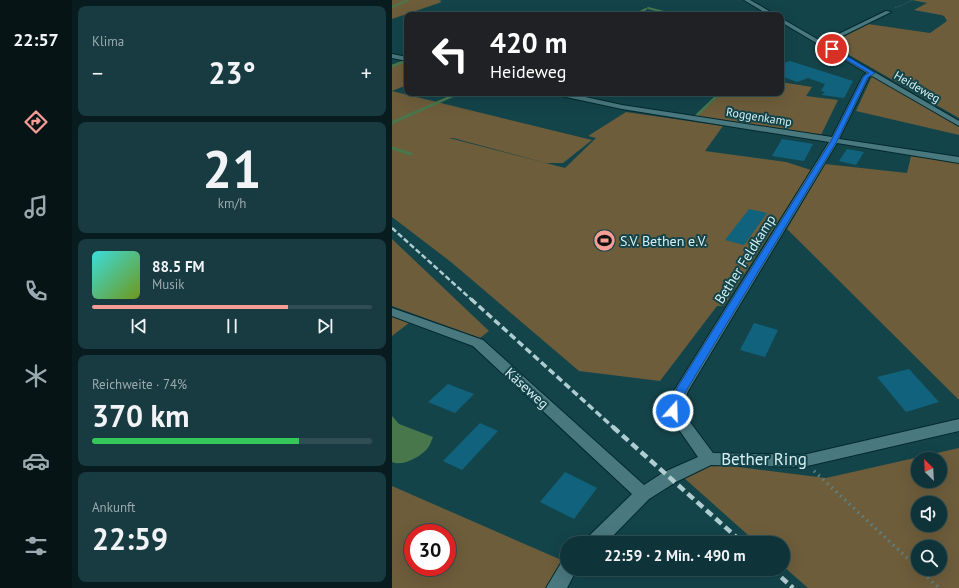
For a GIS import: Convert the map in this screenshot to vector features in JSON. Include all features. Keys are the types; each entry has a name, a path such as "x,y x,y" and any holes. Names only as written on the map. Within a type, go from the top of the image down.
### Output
{"street":[{"path":"749,0 768,12"},
{"path":"822,44 888,12"},
{"name":"Heideweg","path":"784,22 959,124"},
{"path":"392,56 404,58"},
{"name":"Bether Feldkamp","path":"709,459 673,411 680,391 834,141 866,76 873,73"},
{"name":"Roggenkamp","path":"571,96 622,107 959,160"},
{"path":"724,306 738,299"},
{"name":"Käseweg","path":"392,312 478,343 643,494"},
{"name":"Bether Ring","path":"601,536 643,494 670,477 709,459 804,461 959,425"},
{"path":"556,588 564,576"}],"path":[{"path":"888,12 913,0"},
{"path":"804,461 911,562"},
{"path":"926,576 939,588"}],"shaded area":[{"path":"392,0 442,0 439,1 442,2 413,12 404,12 404,15 392,19"},
{"path":"912,0 959,0 959,118 830,44 868,24 930,33 947,21 944,16 941,15 914,10 927,3"},
{"path":"404,60 404,86 392,91 392,65"},
{"path":"872,76 959,127 959,135 856,111"},
{"path":"784,82 812,87 806,96 838,100 821,135 696,117 719,96 784,96"},
{"path":"392,91 404,94 404,96 412,96 592,140 563,163 546,163 449,138 565,168 596,138 588,136 626,112 723,126 705,151 786,162 811,170 724,306 717,306 660,381 579,371 451,262 392,217"},
{"path":"911,156 959,163 959,400 787,229 825,164 907,173"},
{"path":"392,239 489,331 480,338 392,306"},
{"path":"392,317 409,323 392,336"},
{"path":"392,416 399,424 433,437 429,446 424,452 406,462 392,462"},
{"path":"959,448 959,588 808,588 790,572 790,536 749,536 683,477 714,464 826,478 911,459 911,488 947,488 947,452 941,452"},
{"path":"392,486 560,559 560,571 548,588 392,588"}],"building":[{"path":"790,61 853,81 844,98 822,95 825,92 821,91 825,84 808,78 797,82 784,77 784,63"},
{"path":"782,139 813,144 804,161 772,156"},
{"path":"847,149 864,152 856,165 839,161"},
{"path":"749,209 767,213 744,245 725,240"},
{"path":"754,323 778,330 765,357 740,350"},
{"path":"909,369 939,402 906,412 877,377"},
{"path":"448,384 474,394 455,413 428,402"},
{"path":"480,423 498,431 462,470 443,461"},
{"path":"565,472 597,488 574,519 540,502"}],"waterway":[{"path":"392,7 408,0"},
{"path":"648,8 664,12"},
{"path":"640,12 646,9"},
{"path":"392,66 404,61"},
{"path":"407,116 452,96"},
{"path":"696,116 717,96"},
{"path":"392,123 409,115"},
{"path":"392,148 411,154"}],"railway":[{"path":"392,228 472,300"},
{"path":"471,299 614,428"},
{"path":"613,427 735,536"},
{"path":"780,576 793,588"}],"place":[{"name":"S.V. Bethen e.V.","path":"605,241"}],"route":[{"path":"673,411 680,391 744,290 834,141 866,76 873,73 832,49"}]}
